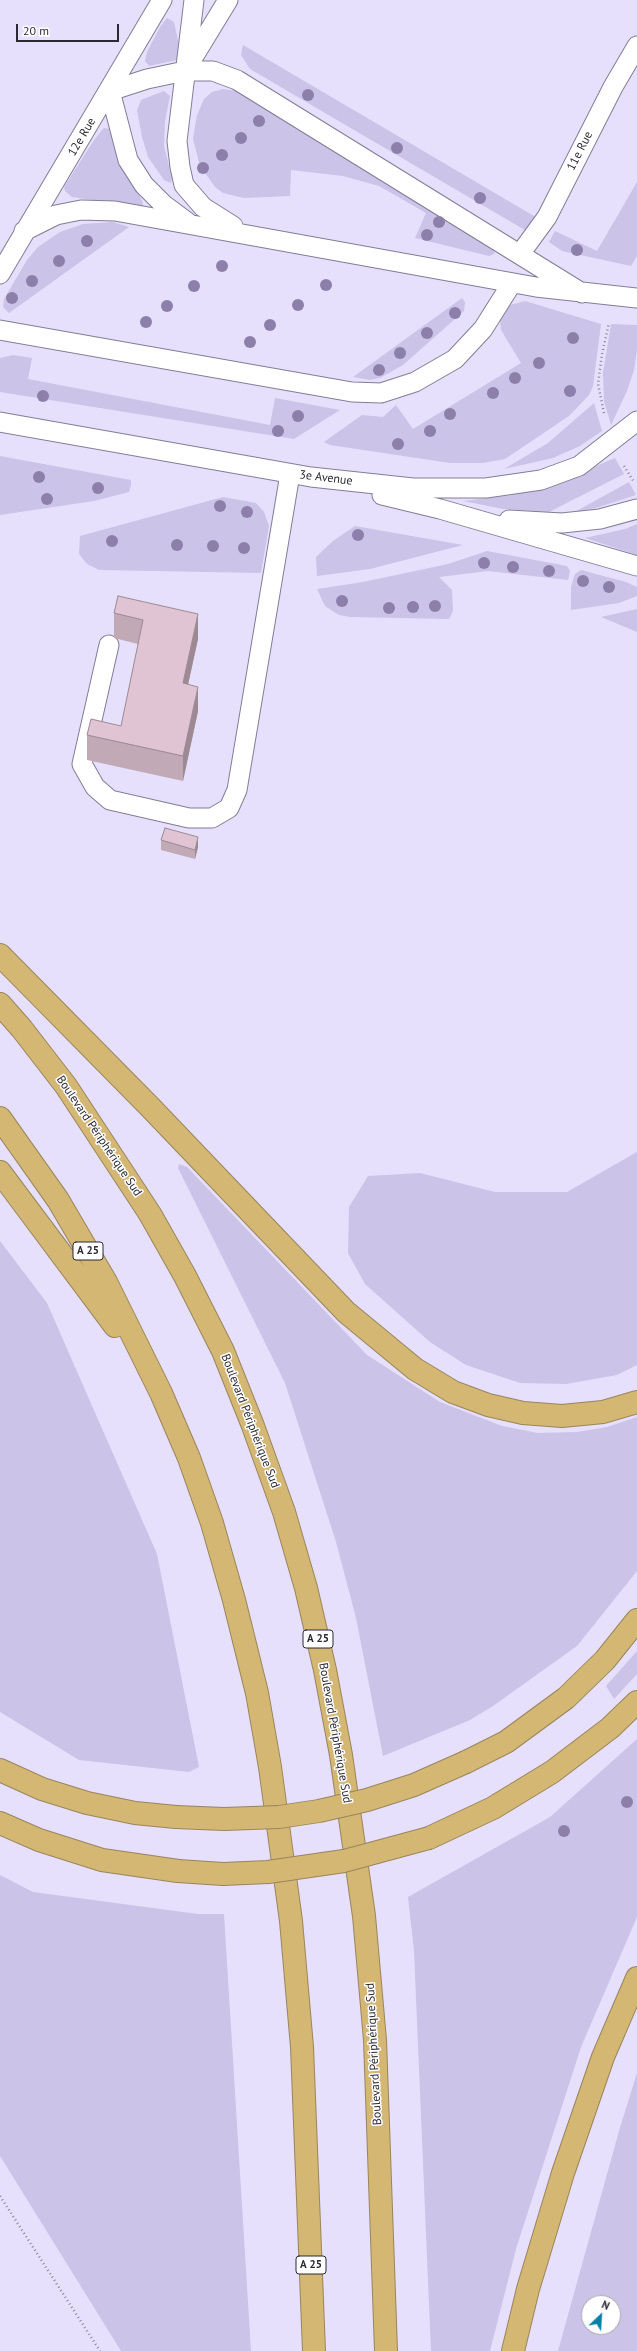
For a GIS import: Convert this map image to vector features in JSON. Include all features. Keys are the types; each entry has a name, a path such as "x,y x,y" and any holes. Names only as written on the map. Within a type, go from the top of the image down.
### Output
{"highway":[{"path":"0,955 151,1108 346,1312 415,1369 453,1392 488,1405 523,1413 562,1416 603,1412 637,1402"},
{"name":"Boulevard Périphérique Sud","path":"0,1004 22,1029 66,1086 150,1214 185,1276 223,1351 247,1412 284,1512 304,1581 325,1670 341,1755 364,1916 375,2040 386,2351"},
{"name":"A 25","path":"0,1118 66,1214 106,1282 161,1393 189,1458 212,1523 234,1600 257,1693 270,1767 291,1921 302,2047 314,2351"},
{"path":"0,1172 106,1313 161,1393"},
{"path":"0,1770 42,1789 87,1804 176,1817 224,1819 279,1817 319,1811 367,1800 414,1785 506,1742 566,1698 605,1660 637,1620"},
{"path":"0,1824 39,1840 102,1860 178,1871 223,1874 268,1872 344,1861 429,1838 493,1808 552,1772 610,1728 637,1702"},
{"path":"513,2351 528,2289 563,2173 603,2057 637,1978"}],"lane":[{"name":"12e Rue","path":"0,274 24,231 110,91 162,0"},
{"path":"194,0 177,141 184,186 203,207 244,233"},
{"path":"185,71 228,0"},
{"name":"11e Rue","path":"520,254 547,217 613,87 637,46"},
{"path":"187,222 164,205 144,185 128,160 110,91 148,79 185,71 213,71 236,80 582,293"},
{"path":"24,231 56,215 81,210 115,211 187,222 512,283 628,298"},
{"path":"0,330 352,392 381,393 415,382 456,358 483,329 512,283"},
{"name":"3e Avenue","path":"0,422 311,477 414,488 486,488 541,480 579,466 612,442 637,421"},
{"path":"109,645 82,764 94,787 110,800 189,818 212,818 229,808 237,790 290,474"},
{"path":"311,477 440,509 637,566"},
{"path":"440,509 515,521 562,523 600,519 637,509"}],"path":[{"path":"628,298 608,325 598,384 612,442 626,470 637,485"},
{"path":"0,2196 100,2351"}],"shaded area":[{"path":"167,18 174,22 179,45 177,60 149,66 145,61 147,52 160,27"},
{"path":"243,45 539,219 530,233 250,69 241,55"},
{"path":"223,89 237,91 495,248 494,254 489,256 415,238 426,213 379,186 343,176 291,170 290,196 244,198 223,193 215,187 200,166 193,139 197,115 204,99 212,92"},
{"path":"164,91 170,96 165,121 164,146 172,178 171,183 164,180 148,157 142,137 137,110 141,100"},
{"path":"104,128 110,129 112,132 142,201 143,205 140,207 72,197 65,191 64,187 94,140"},
{"path":"637,182 637,256 631,266 562,251 549,242 555,231 597,251"},
{"path":"113,222 129,227 9,313 3,307 4,299 27,260 38,247 60,232 83,224"},
{"path":"462,298 465,302 464,311 403,365 380,378 370,380 353,377"},
{"path":"525,301 601,324 593,386 589,395 569,416 505,459 483,463 450,463 330,445 324,442 362,415 383,417 396,405 413,429 521,363 501,330 500,320 502,312 510,305"},
{"path":"611,324 637,325 637,350 634,370 627,391 611,425 604,401 603,373"},
{"path":"13,355 32,358 28,379 270,425 275,398 340,410 294,439 0,392 0,358"},
{"path":"594,403 602,431 580,446 553,458 504,469 548,443"},
{"path":"0,456 131,480 131,485 129,492 94,501 0,515"},
{"path":"615,458 624,474 549,512 503,509 463,501 513,495 556,483"},
{"path":"629,482 636,495 599,507 573,513"},
{"path":"223,497 256,503 264,512 269,526 261,573 99,570 87,564 79,554 80,536"},
{"path":"637,524 637,555 585,538 625,529"},
{"path":"355,526 463,545 370,569 317,576 316,557 333,541"},
{"path":"487,551 567,566 570,571 568,580 488,571 439,577 452,590 453,611 449,619 350,617 339,615 325,606 317,589 363,582 448,564"},
{"path":"581,570 626,582 637,587 637,596 619,603 571,610 571,587 575,574"},
{"path":"637,609 637,632 601,617"},
{"path":"637,1152 637,1365 617,1375 566,1384 520,1383 466,1365 430,1342 365,1284 348,1253 349,1207 368,1176 420,1173 495,1192 567,1192"},
{"path":"179,1164 187,1167 367,1355 440,1402 502,1426 538,1433 577,1432 607,1427 637,1417 637,1571 577,1646 493,1706 470,1720 383,1756 356,1618 336,1542 285,1383 178,1168"},
{"path":"0,1241 47,1303 157,1554 199,1767 189,1772 79,1760 0,1712"},
{"path":"637,1651 637,1674 614,1699 606,1686"},
{"path":"637,1739 637,1917 581,2047 516,2249 490,2351 431,2351 414,1951 408,1897 550,1817"},
{"path":"0,1875 33,1892 198,1914 224,1914 251,2351 121,2351 0,2156"},
{"path":"637,2073 637,2351 558,2351 619,2131"}],"building":[{"path":"118,596 198,614 183,683 198,687 183,756 87,735 91,719 121,726 143,620 114,613"},
{"path":"165,828 198,837 195,850 161,840"}]}
